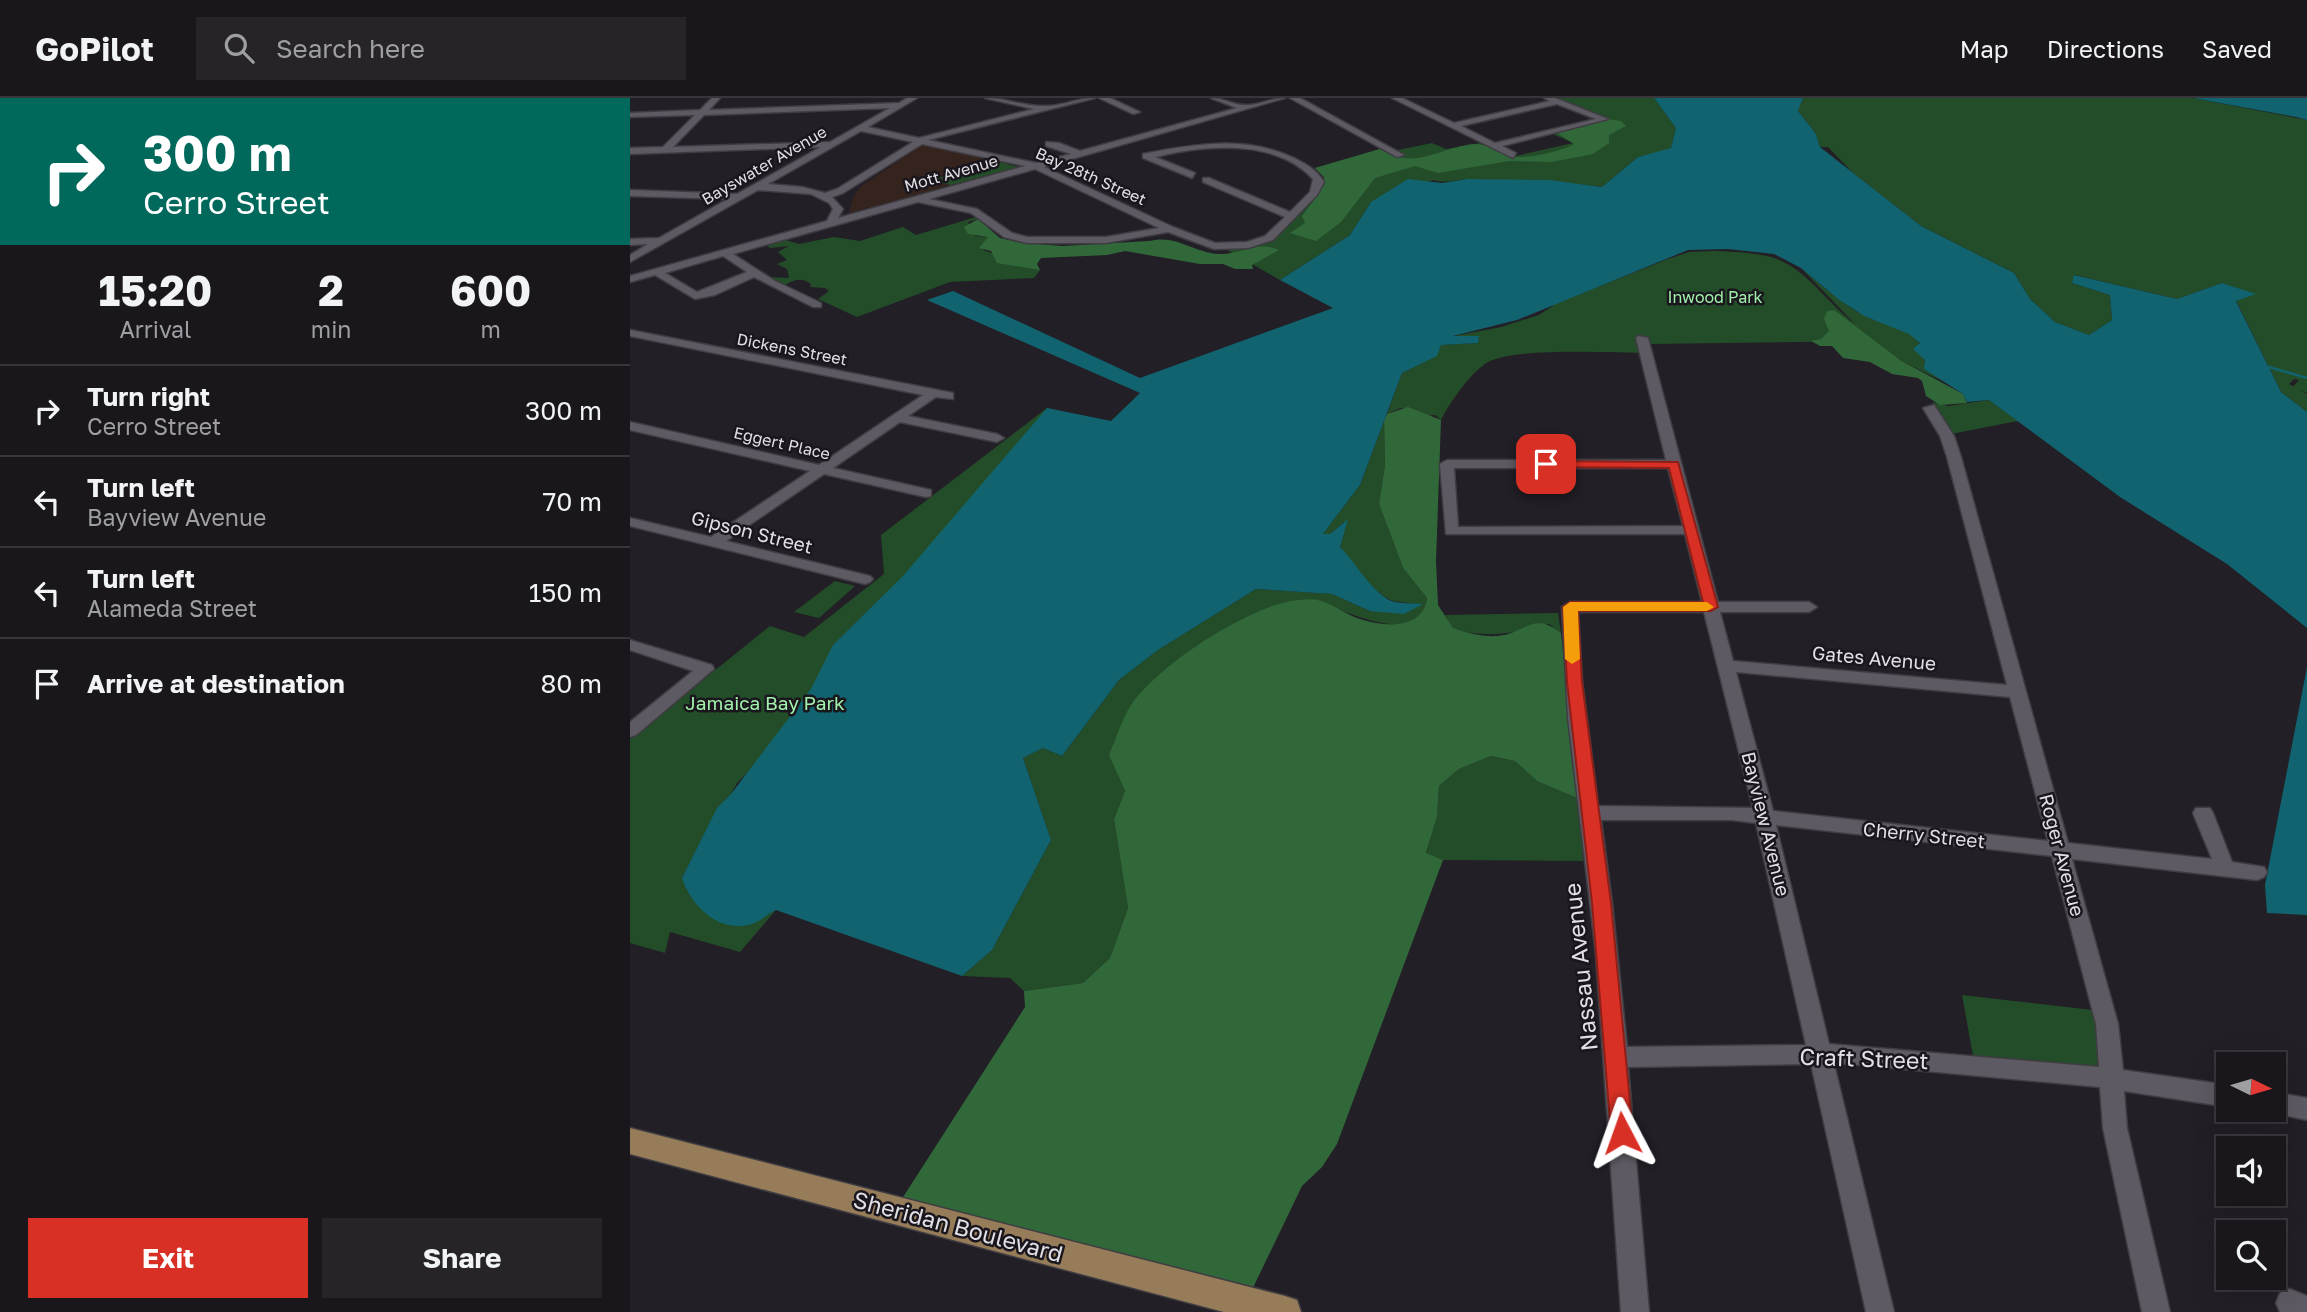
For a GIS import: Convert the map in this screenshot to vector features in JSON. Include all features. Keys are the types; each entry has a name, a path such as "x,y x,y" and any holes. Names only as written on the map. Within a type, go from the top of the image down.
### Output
{"main road":[{"name":"Sheridan Boulevard","path":"630,1141 1285,1312"}],"street":[{"path":"665,150 716,98"},
{"name":"Bayswater Avenue","path":"630,259 913,98"},
{"path":"989,98 1046,110 1091,98"},
{"path":"758,187 825,196 840,191 922,140 1101,98 1136,112"},
{"path":"1214,98 1245,108"},
{"name":"Mott Avenue","path":"630,279 1281,98"},
{"path":"1294,98 1399,155"},
{"path":"1396,98 1513,155"},
{"path":"1493,146 1604,119 1548,98"},
{"path":"1452,125 1557,102"},
{"path":"630,115 902,104"},
{"path":"810,116 818,108"},
{"name":"Bay 28th Street","path":"860,128 1035,166 1202,244 1222,247 1263,242 1292,216"},
{"path":"630,151 834,143"},
{"path":"1117,143 1147,156 1192,175 1189,180 1206,180 1292,216 1314,192 1319,179 1283,156 1248,148 1208,145 1147,156"},
{"path":"1056,145 1080,154"},
{"path":"630,193 742,197"},
{"path":"825,196 838,209 831,223"},
{"path":"918,199 974,211 1008,235 1027,240 1106,240 1169,229"},
{"path":"630,242 665,240"},
{"path":"725,253 755,273 817,305"},
{"path":"657,272 695,296 717,292 733,280 755,273"},
{"name":"Dickens Street","path":"630,333 949,396"},
{"name":"Bayview Avenue","path":"1642,338 1765,818 1880,1312"},
{"path":"714,542 934,393"},
{"name":"Roger Avenue","path":"1929,408 1947,436 1954,457 2107,1024 2116,1128 2156,1312"},
{"path":"898,418 997,438"},
{"name":"Eggert Place","path":"630,426 926,493"},
{"path":"1674,464 1447,464 1451,531 1691,530"},
{"name":"Gipson Street","path":"630,522 865,579"},
{"path":"630,538 648,526"},
{"name":"Nassau Avenue","path":"1635,1312 1616,1057 1570,607 1711,607"},
{"path":"1711,607 1809,607"},
{"path":"630,645 706,669 630,731"},
{"name":"Gates Avenue","path":"1726,666 2018,692"},
{"name":"Cherry Street","path":"1590,813 1732,813 2258,872"},
{"path":"2203,813 2225,868"},
{"name":"Craft Street","path":"1616,1057 1849,1054 2073,1073 2216,1094"},
{"path":"2286,1105 2307,1109"}],"shaded area":[{"path":"922,145 987,159 932,181 951,185 849,213 854,195 860,187"}],"green space":[{"path":"1554,98 1654,98 1676,128 1671,149 1638,157 1602,187 1520,180 1433,180 1371,202 1350,235 1280,280 1224,248 1258,245 1275,238 1324,185 1324,177 1315,168 1380,149 1393,156 1403,155 1398,150 1432,143 1446,149 1480,143 1511,157 1573,143 1553,134 1609,119"},
{"path":"1803,98 2193,98 2307,120 2307,393 2299,390 2307,394 2307,412 2281,392 2236,300 2254,294 2222,283 2177,299 2075,275 2072,283 2110,295 2112,320 2089,335 2055,322 2030,299 2014,273 1921,226 1853,173 1828,147 1820,147 1816,134 1798,111","holes":["2294,379 2299,380 2293,386 2289,384"]},
{"path":"1608,119 1621,121 1626,126 1609,135 1609,143 1593,154 1552,162 1509,161 1438,173 1415,166 1375,178 1341,222 1316,241 1290,233 1305,223 1302,216 1320,192 1324,177 1315,168 1380,149 1405,158 1416,158 1479,144 1511,156 1533,156 1574,144 1557,133"},
{"path":"987,159 1019,167 951,185 931,181"},
{"path":"976,217 978,219 968,222 975,236 990,237 983,250 1040,270 1034,278 950,282 857,317 818,299 829,291 825,288 810,287 811,284 801,280 794,280 784,286 769,277 789,278 787,269 777,264 787,260 778,252 789,246 770,248 766,245 785,240 799,244 834,237 860,241 903,227 916,235"},
{"path":"978,219 1000,238 1021,243 1063,246 1159,239 1219,254 1256,247 1279,250 1252,265 1253,269 1235,269 1223,264 1200,264 1125,251 1107,255 1041,258 1037,264 1040,270 997,263 991,251 979,248 988,237 968,234 964,227"},
{"name":"Inwood Park","path":"1689,252 1759,255 1786,263 1807,278 1854,323 1801,268 1861,314 1914,337 1922,349 1925,369 1944,382 1900,360 1871,341 1647,344 1649,353 1542,353 1501,357 1488,362 1468,380 1441,420 1435,415 1426,416 1401,408 1387,414 1402,373 1436,356 1441,345 1477,343 1479,337 1449,337 1501,327 1539,315 1557,303 1668,259"},
{"path":"1834,310 1900,360 1963,394 1967,403 1940,405 1926,396 1922,381 1918,378 1892,374 1870,362 1843,358 1832,346 1820,346 1811,341 1821,339 1829,331 1824,319 1827,311"},
{"path":"1989,400 2018,421 1951,434 1932,402 1948,406"},
{"path":"1408,407 1441,420 1436,561 1438,605 1453,628 1475,634 1498,636 1536,623 1561,633 1579,799 1537,781 1515,761 1491,756 1459,769 1439,786 1437,817 1426,853 1443,860 1337,1144 1322,1167 1302,1186 1249,1296 898,1205 1025,1007 1024,991 1083,983 1110,958 1128,908 1114,819 1125,791 1109,755 1131,705 1144,689 1204,641 1271,606 1291,601 1318,600 1357,618 1389,624 1410,621 1424,609 1427,598 1403,568 1379,504 1385,465 1384,421 1387,414"},
{"name":"Jamaica Bay Park","path":"1047,408 1107,421 800,750 749,771 717,809 682,878 751,924 776,910 740,952 670,932 665,953 630,943 630,739 770,626 804,637 884,574 881,535"},
{"path":"1384,421 1385,465 1379,504 1403,568 1427,598 1422,613 1411,622 1380,623 1318,600 1109,754 1125,791 1114,819 1128,908 1110,958 1083,983 1024,991 1010,978 962,976 992,950 1051,840 1023,758 1043,748 1062,756 1119,680 1158,650 1256,589 1332,594 1370,611 1421,605 1387,598 1364,578 1340,547 1346,524 1344,522 1330,534 1323,534 1360,485"},
{"path":"835,581 855,586 819,618 794,612"},
{"path":"1558,613 1561,633 1549,624 1501,634 1479,634 1453,629 1445,615"},
{"path":"1491,756 1515,761 1537,781 1579,799 1583,861 1443,860 1426,854 1437,817 1439,786 1459,769"},
{"path":"1962,995 2101,1011 2109,1077 1974,1061"}],"water":[{"path":"1654,98 1803,98 1798,111 1816,134 1820,147 1921,226 2014,273 2030,299 2055,322 2089,335 2112,320 2110,295 2072,283 2074,275 2177,299 2222,283 2256,294 2236,301 2281,392 2307,412 2307,628 2227,564 2120,497 1989,400 1967,402 1963,394 1924,369 1925,360 1913,349 1920,343 1909,334 1864,316 1838,299 1801,268 1774,254 1728,249 1688,250 1517,320 1453,336 1479,336 1478,343 1441,345 1437,356 1402,373 1360,485 1323,534 1330,534 1348,519 1340,547 1368,582 1389,600 1423,604 1404,614 1370,611 1332,594 1256,589 1158,650 1119,680 1062,756 1043,748 1023,758 1051,840 992,950 962,976 776,910 755,923 740,926 718,921 699,907 682,878 717,808 731,794 811,689 833,645 903,576 1047,408 1111,421 1140,393 927,300 953,291 1140,378 1333,308 1280,280 1350,235 1371,202 1408,179 1442,183 1467,179 1549,180 1602,187 1638,157 1671,148 1676,128"},
{"path":"2193,98 2307,98 2307,120 2296,117"},
{"path":"2307,667 2307,915 2267,913 2265,885"}],"waterway":[{"path":"2269,367 2307,378"}],"slow traffic":[{"path":"1572,659 1570,607 1707,607"}],"route":[{"path":"1546,464 1674,464 1711,607 1570,607 1574,682 1601,903 1622,1133"}]}
